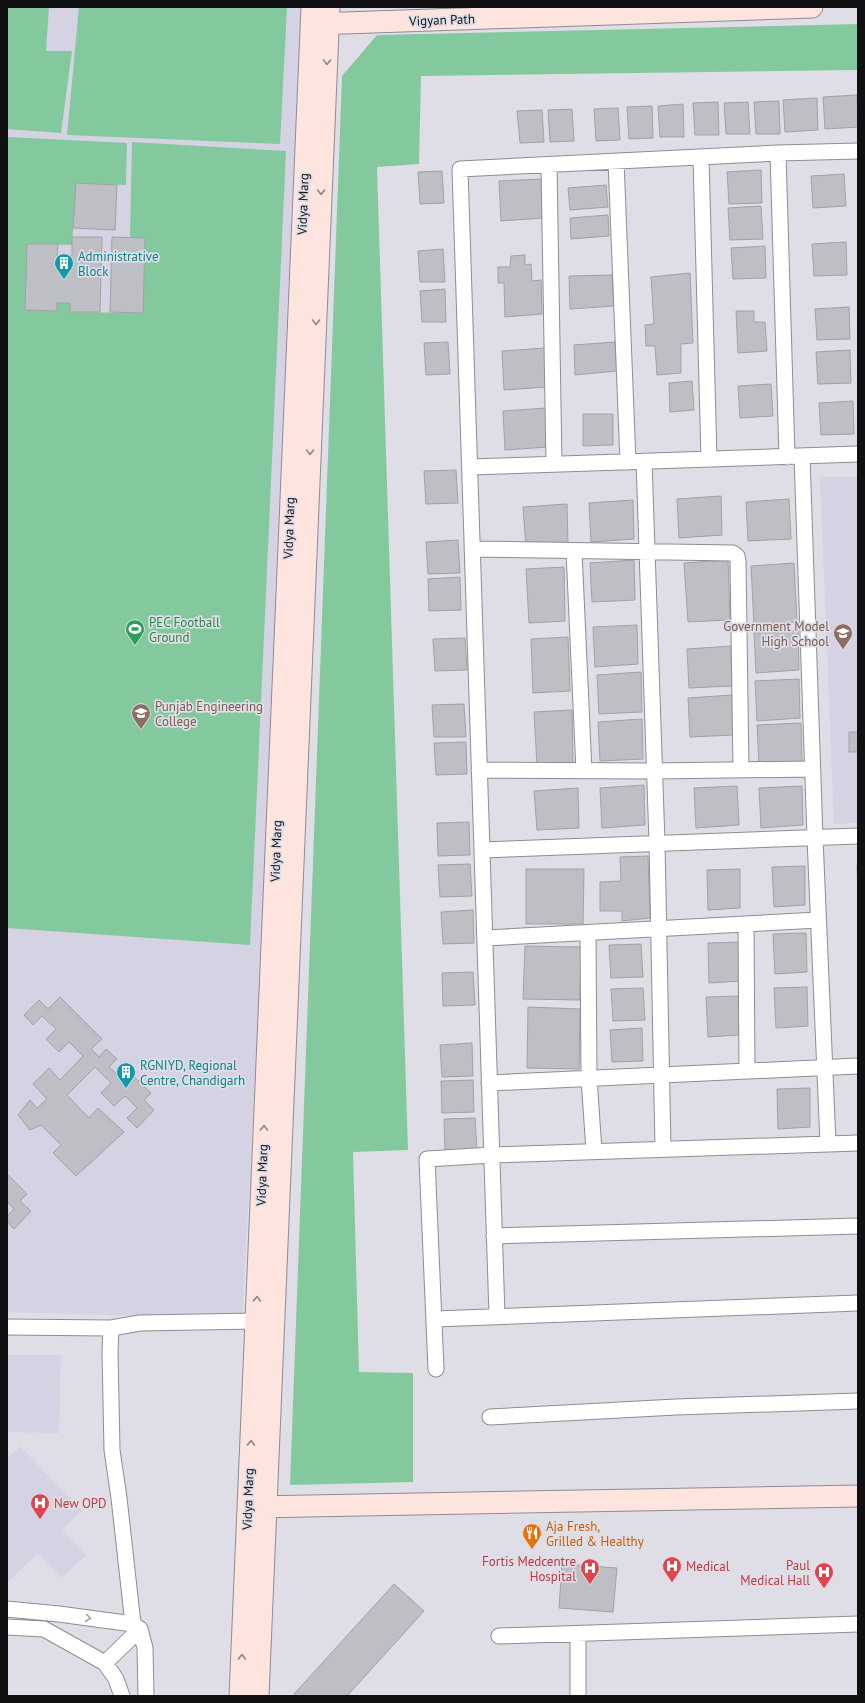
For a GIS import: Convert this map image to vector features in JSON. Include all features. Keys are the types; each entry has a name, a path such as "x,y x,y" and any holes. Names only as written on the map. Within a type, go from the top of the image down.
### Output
{"main road":[{"name":"Vigyan Path","path":"320,15 812,7"},
{"name":"Vidya Marg","path":"258,1696 256,1321 320,15"},
{"name":"Vidya Marg","path":"240,1696 257,1507 320,15"},
{"path":"257,1507 858,1496"}],"street":[{"path":"497,1316 460,169 858,151"},
{"path":"778,154 812,769 828,1144"},
{"path":"701,157 708,459"},
{"path":"616,161 628,462"},
{"path":"549,165 554,464"},
{"path":"470,467 858,454"},
{"path":"644,461 657,843 663,1149"},
{"path":"472,549 733,552 737,556 738,561 741,770"},
{"path":"574,551 584,771"},
{"path":"480,770 654,771 812,769"},
{"path":"482,850 858,836"},
{"path":"485,938 818,920"},
{"path":"746,924 747,1071"},
{"path":"588,933 590,1078 594,1151"},
{"path":"489,1082 661,1076 858,1066"},
{"path":"436,1369 427,1159 594,1151 858,1143"},
{"path":"494,1236 858,1226"},
{"path":"434,1319 858,1303"},
{"path":"7,1327 111,1328 140,1323 256,1321"},
{"path":"111,1328 112,1450 120,1498 136,1626 145,1648 146,1696"},
{"path":"490,1417 676,1407 858,1401"},
{"path":"7,1609 60,1614 136,1626"},
{"path":"44,1629 60,1614"},
{"path":"499,1636 858,1624"},
{"path":"105,1663 136,1626"},
{"path":"7,1627 44,1629 105,1663 116,1679 122,1696"},
{"path":"578,1634 578,1696"}],"shaded area":[{"name":"Punjab Engineering College","path":"7,7 312,7 306,148 242,1319 7,1312"},
{"name":"Government Model High School","path":"820,477 858,477 858,823 834,824"},
{"path":"7,1355 61,1355 59,1433 7,1432"},
{"name":"New OPD","path":"20,1446 82,1511 62,1530 86,1555 62,1578 38,1553 7,1583 7,1459"}],"green space":[{"path":"7,7 49,7 46,51 72,51 61,133 7,129"},
{"path":"79,7 287,7 280,144 67,135"},
{"path":"858,24 858,70 421,76 419,164 377,167 408,1150 353,1152 359,1372 413,1373 413,1482 290,1485 342,76 377,35"},
{"name":"PEC Football Ground","path":"7,137 127,143 126,185 76,183 72,245 27,244 25,310 56,311 57,303 70,303 70,312 143,313 145,239 130,238 132,142 286,151 250,945 7,928"}],"building":[{"path":"857,95 858,127 825,129 823,97"},
{"path":"817,98 818,130 785,132 783,100"},
{"path":"779,101 780,134 756,134 754,102"},
{"path":"718,102 719,135 695,135 693,103"},
{"path":"748,102 750,134 726,134 724,103"},
{"path":"683,104 684,137 660,137 658,106"},
{"path":"652,106 653,138 629,139 627,107"},
{"path":"618,108 620,140 596,141 594,109"},
{"path":"572,109 574,141 550,142 548,110"},
{"path":"542,110 544,142 520,143 517,111"},
{"path":"761,170 762,203 729,204 727,172"},
{"path":"442,171 444,203 420,204 418,172"},
{"path":"844,174 846,206 813,208 811,176"},
{"path":"542,179 544,218 501,221 499,181"},
{"path":"76,183 117,185 115,230 73,228"},
{"path":"606,185 608,207 570,210 568,188"},
{"path":"761,206 763,239 730,240 728,208"},
{"path":"608,215 609,236 571,239 570,218"},
{"name":"Administrative Block","path":"72,237 102,237 100,312 70,312 70,303 57,303 57,311 25,310 27,244 58,244 57,256 72,256"},
{"path":"112,237 145,238 143,313 110,312"},
{"path":"846,242 847,275 814,276 812,244"},
{"path":"765,246 766,278 733,279 731,248"},
{"path":"443,249 445,282 420,282 418,251"},
{"path":"525,255 525,265 531,264 532,281 541,280 542,314 505,317 504,283 498,283 498,267 510,267 511,256"},
{"path":"690,273 693,343 681,344 681,373 657,375 655,346 646,346 645,325 654,324 651,277"},
{"path":"612,275 614,306 570,309 569,276"},
{"path":"445,289 446,322 422,322 420,291"},
{"path":"849,307 850,339 817,340 815,309"},
{"path":"736,311 754,311 754,322 765,322 767,351 738,353"},
{"path":"448,342 450,374 426,375 424,343"},
{"path":"615,342 617,371 575,375 574,345"},
{"path":"545,348 547,387 504,390 502,351"},
{"path":"850,350 851,383 818,384 816,352"},
{"path":"692,381 694,410 670,412 669,383"},
{"path":"771,384 773,416 740,418 738,386"},
{"path":"853,401 854,434 821,435 819,403"},
{"path":"546,408 548,447 505,450 503,411"},
{"path":"583,414 613,414 613,445 583,446"},
{"path":"456,470 458,503 426,504 424,471"},
{"path":"721,496 722,535 679,538 677,499"},
{"path":"789,499 791,539 748,541 746,502"},
{"path":"633,500 634,539 591,542 589,503"},
{"path":"567,504 568,544 526,547 523,507"},
{"path":"458,540 460,573 428,574 426,542"},
{"path":"634,560 635,600 592,602 590,563"},
{"path":"728,560 730,620 688,622 684,563"},
{"path":"794,563 797,622 754,625 751,566"},
{"path":"564,567 565,621 529,623 526,569"},
{"path":"460,577 461,610 429,611 428,579"},
{"path":"637,625 638,664 595,667 593,627"},
{"path":"798,631 799,670 756,673 754,633"},
{"path":"568,637 570,691 533,693 531,639"},
{"path":"465,638 467,670 435,671 433,639"},
{"path":"731,646 732,686 689,688 687,649"},
{"path":"641,672 642,712 599,714 597,675"},
{"path":"799,679 800,718 757,721 755,681"},
{"path":"732,695 733,735 690,737 688,698"},
{"path":"464,704 466,737 434,737 432,705"},
{"path":"572,710 573,764 537,766 534,712"},
{"path":"642,719 643,759 600,761 598,722"},
{"path":"801,723 802,762 759,765 757,725"},
{"path":"849,732 858,732 858,752 849,752"},
{"path":"466,742 467,774 436,775 434,743"},
{"path":"644,785 645,825 602,828 600,788"},
{"path":"737,786 739,825 696,828 694,788"},
{"path":"802,786 803,825 761,828 759,788"},
{"path":"578,788 579,828 537,830 534,791"},
{"path":"469,822 470,855 438,856 437,823"},
{"path":"648,856 650,918 622,921 622,911 600,911 600,882 621,881 620,857"},
{"path":"470,864 472,896 440,897 438,865"},
{"path":"857,865 858,865 858,895"},
{"path":"805,866 805,905 774,907 772,867"},
{"path":"526,869 584,869 583,924 526,924"},
{"path":"740,869 740,908 708,910 707,870"},
{"path":"473,910 474,943 443,944 441,912"},
{"path":"806,933 807,972 775,974 773,934"},
{"path":"741,942 741,981 709,983 708,943"},
{"path":"641,944 643,977 611,978 609,945"},
{"path":"525,946 581,947 580,1000 523,999"},
{"path":"473,972 475,1005 443,1006 442,973"},
{"path":"807,987 808,1026 776,1028 774,988"},
{"path":"643,988 645,1020 613,1021 611,989"},
{"path":"739,996 739,1035 708,1037 706,997"},
{"name":"RGNIYD, Regional Centre, Chandigarh","path":"60,997 102,1039 91,1049 99,1057 106,1049 117,1059 109,1067 117,1074 124,1067 151,1093 144,1100 154,1110 137,1128 127,1118 137,1108 125,1096 114,1106 101,1093 111,1083 95,1067 67,1095 89,1118 98,1108 124,1132 76,1176 53,1153 61,1145 41,1125 30,1130 18,1115 30,1100 37,1108 47,1099 33,1084 49,1068 60,1080 83,1056 69,1042 59,1052 46,1039 56,1029 42,1016 33,1025 24,1015 39,1000 48,1009"},
{"path":"528,1007 580,1009 579,1069 527,1068"},
{"path":"642,1028 643,1061 612,1062 610,1030"},
{"path":"472,1043 473,1076 442,1077 440,1045"},
{"path":"473,1080 474,1112 442,1113 441,1081"},
{"path":"810,1088 810,1127 778,1129 777,1089"},
{"path":"475,1118 477,1151 445,1152 444,1119"},
{"path":"7,1174 27,1194 20,1201 31,1211 14,1229 7,1222 7,1216 14,1209 7,1202"},
{"path":"562,1564 617,1568 613,1612 559,1608"},
{"path":"394,1584 424,1611 347,1696 297,1696 294,1694"}],"place":[{"name":"Administrative Block","path":"64,280"},
{"name":"PEC Football Ground","path":"135,646"},
{"name":"Government Model High School","path":"843,650"},
{"name":"Punjab Engineering College","path":"141,730"},
{"name":"RGNIYD, Regional Centre, Chandigarh","path":"126,1089"},
{"name":"New OPD","path":"40,1520"},
{"name":"Aja Fresh, Grilled & Healthy","path":"532,1550"},
{"name":"Medical","path":"672,1583"},
{"name":"Fortis Medcentre Hospital","path":"590,1585"},
{"name":"Paul Medical Hall","path":"824,1589"}]}
